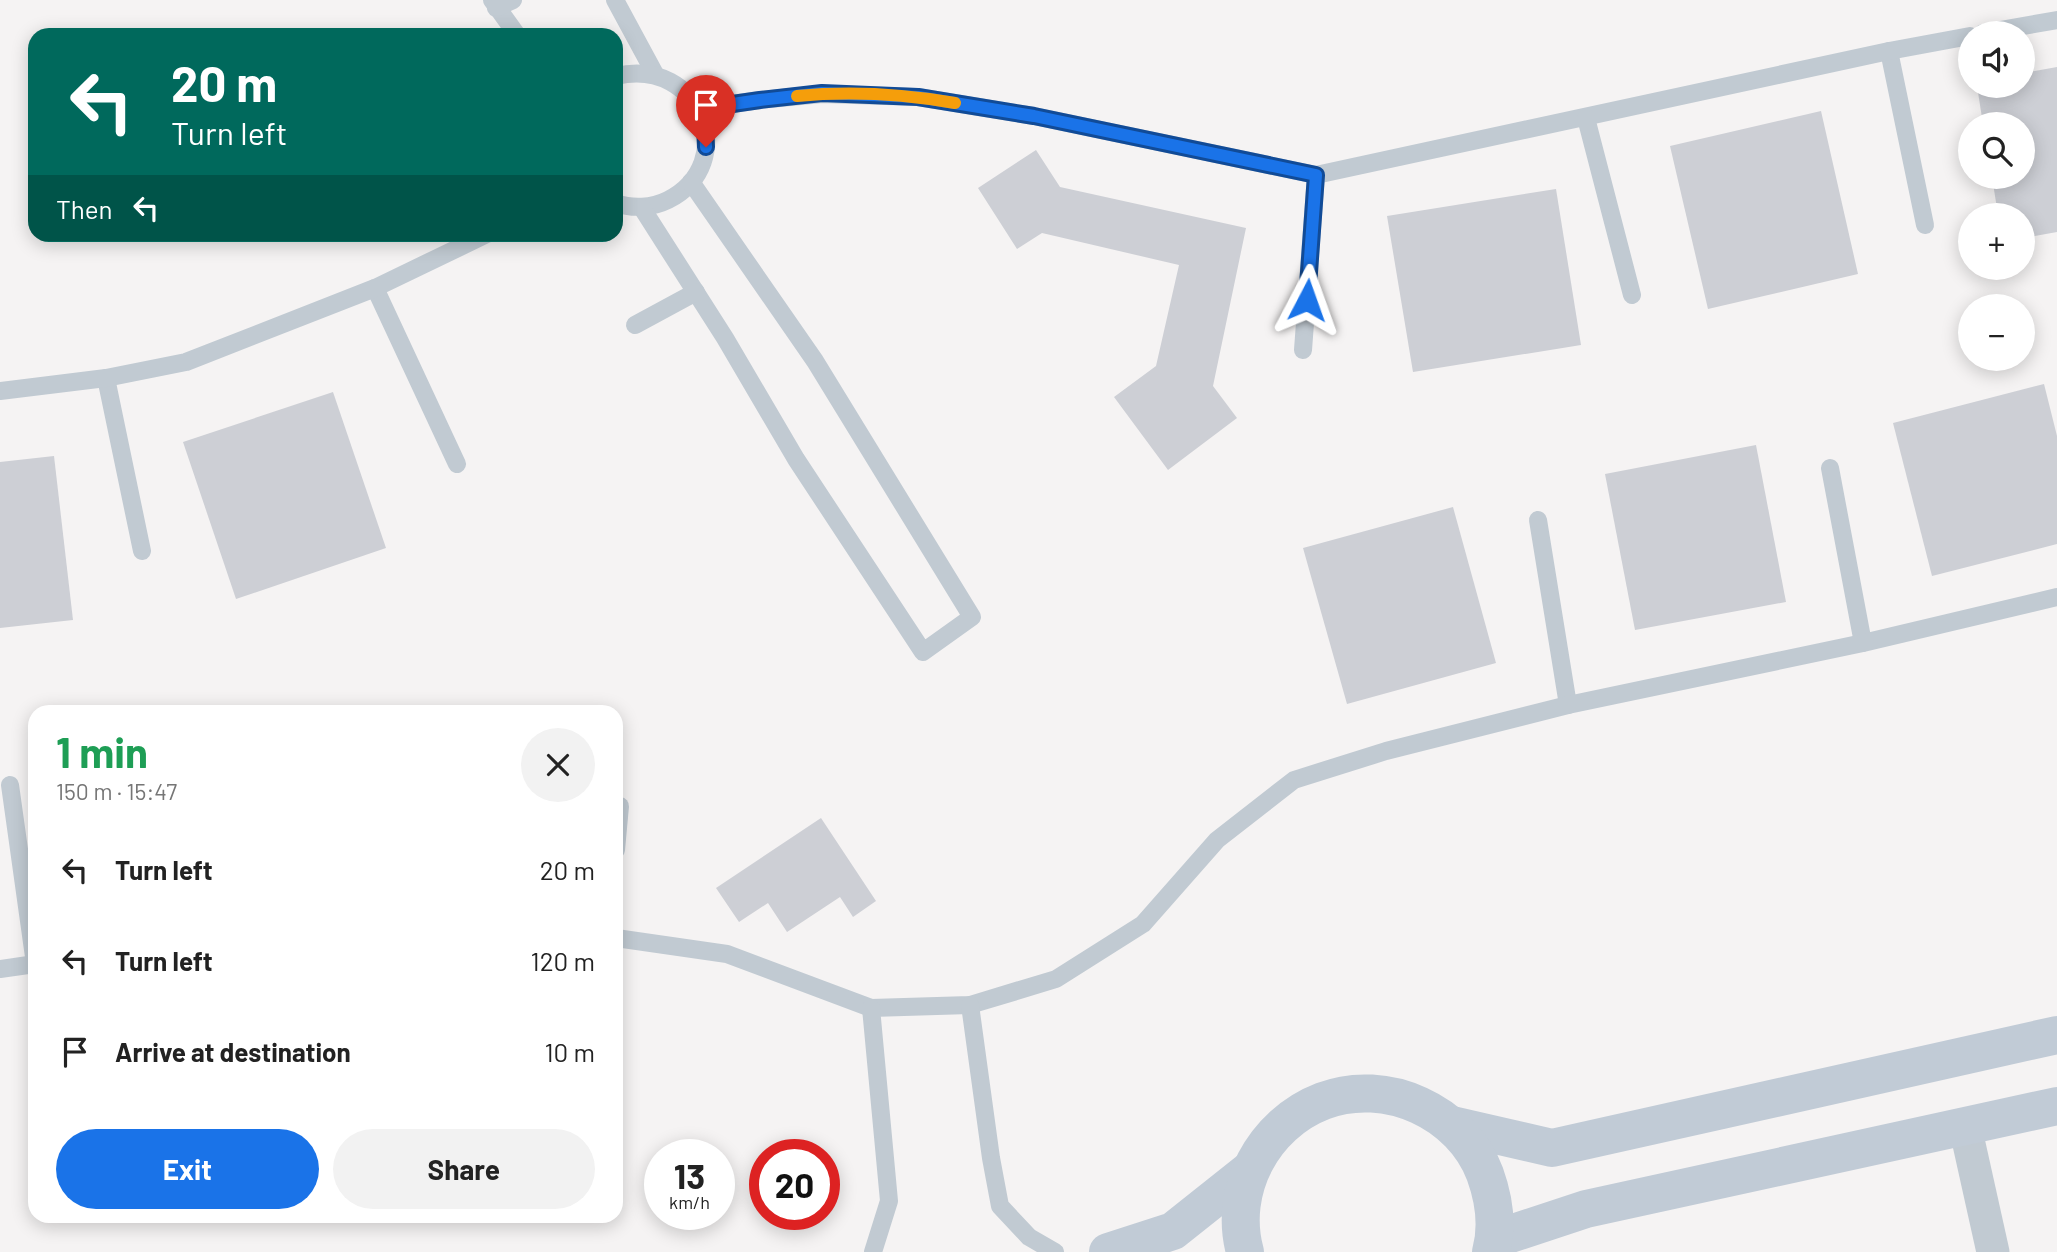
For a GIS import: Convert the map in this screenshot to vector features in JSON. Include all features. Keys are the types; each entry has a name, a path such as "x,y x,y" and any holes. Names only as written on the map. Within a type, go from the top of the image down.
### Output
{"street":[{"path":"1452,1125 1552,1148 2057,1035"},
{"path":"1245,1252 1241,1237 1241,1202 1251,1169 1269,1140 1293,1116 1324,1101 1357,1094 1391,1095 1423,1106 1452,1125 1479,1157 1493,1197 1493,1245 1586,1209 2057,1106"},
{"path":"1965,1126 1993,1252"},
{"path":"1108,1252 1173,1231 1251,1169"}],"lane":[{"path":"615,0 655,74"},
{"path":"501,3 514,28"},
{"path":"2035,24 2057,20"},
{"path":"698,109 822,93 918,97 1034,116 1316,175 1958,38"},
{"path":"1889,51 1925,225"},
{"path":"623,75 635,72 655,74 673,82 687,93 698,109 705,127 706,147 701,166 691,182 677,195 660,204 642,208 623,204"},
{"path":"1586,118 1632,295"},
{"path":"1303,350 1316,175"},
{"path":"642,208 796,459 923,652 972,617 816,361 691,182"},
{"path":"0,391 106,378 186,362 374,288 470,242"},
{"path":"374,288 457,464"},
{"path":"635,325 696,292"},
{"path":"106,378 142,551"},
{"path":"1830,468 1863,643"},
{"path":"1538,520 1568,705"},
{"path":"623,939 727,954 871,1008 970,1005 1056,979 1143,924 1217,840 1294,780 1386,751 1568,705 1863,643 2057,597"},
{"path":"10,785 28,914"},
{"path":"0,969 28,965"},
{"path":"970,1005 1000,1206 1029,1237 1055,1252"},
{"path":"871,1008 889,1201 873,1252"}],"building":[{"path":"2057,67 2057,232 2035,236 2035,203 1996,203 1994,189 2035,189 2035,112 1981,112 1979,98 2035,98 2035,71"},
{"path":"1821,111 1858,274 1708,309 1670,146"},
{"path":"1036,150 1060,187 1246,228 1213,386 1237,418 1168,470 1114,397 1156,366 1179,265 1042,233 1017,249 978,188"},
{"path":"1556,189 1581,345 1413,372 1387,216"},
{"path":"2044,384 2057,436 2057,544 1932,576 1893,423"},
{"path":"333,392 386,548 236,599 183,442"},
{"path":"1756,445 1786,602 1635,630 1605,474"},
{"path":"54,456 73,620 0,628 0,462"},
{"path":"1453,507 1496,663 1347,704 1303,548"},
{"path":"821,818 876,901 853,917 840,897 787,932 768,903 739,922 716,888"}],"slow traffic":[{"path":"797,96 822,93 918,97 955,103"}],"route":[{"path":"706,147 705,127 698,109 822,93 918,97 1034,116 1316,175 1307,300"}]}
